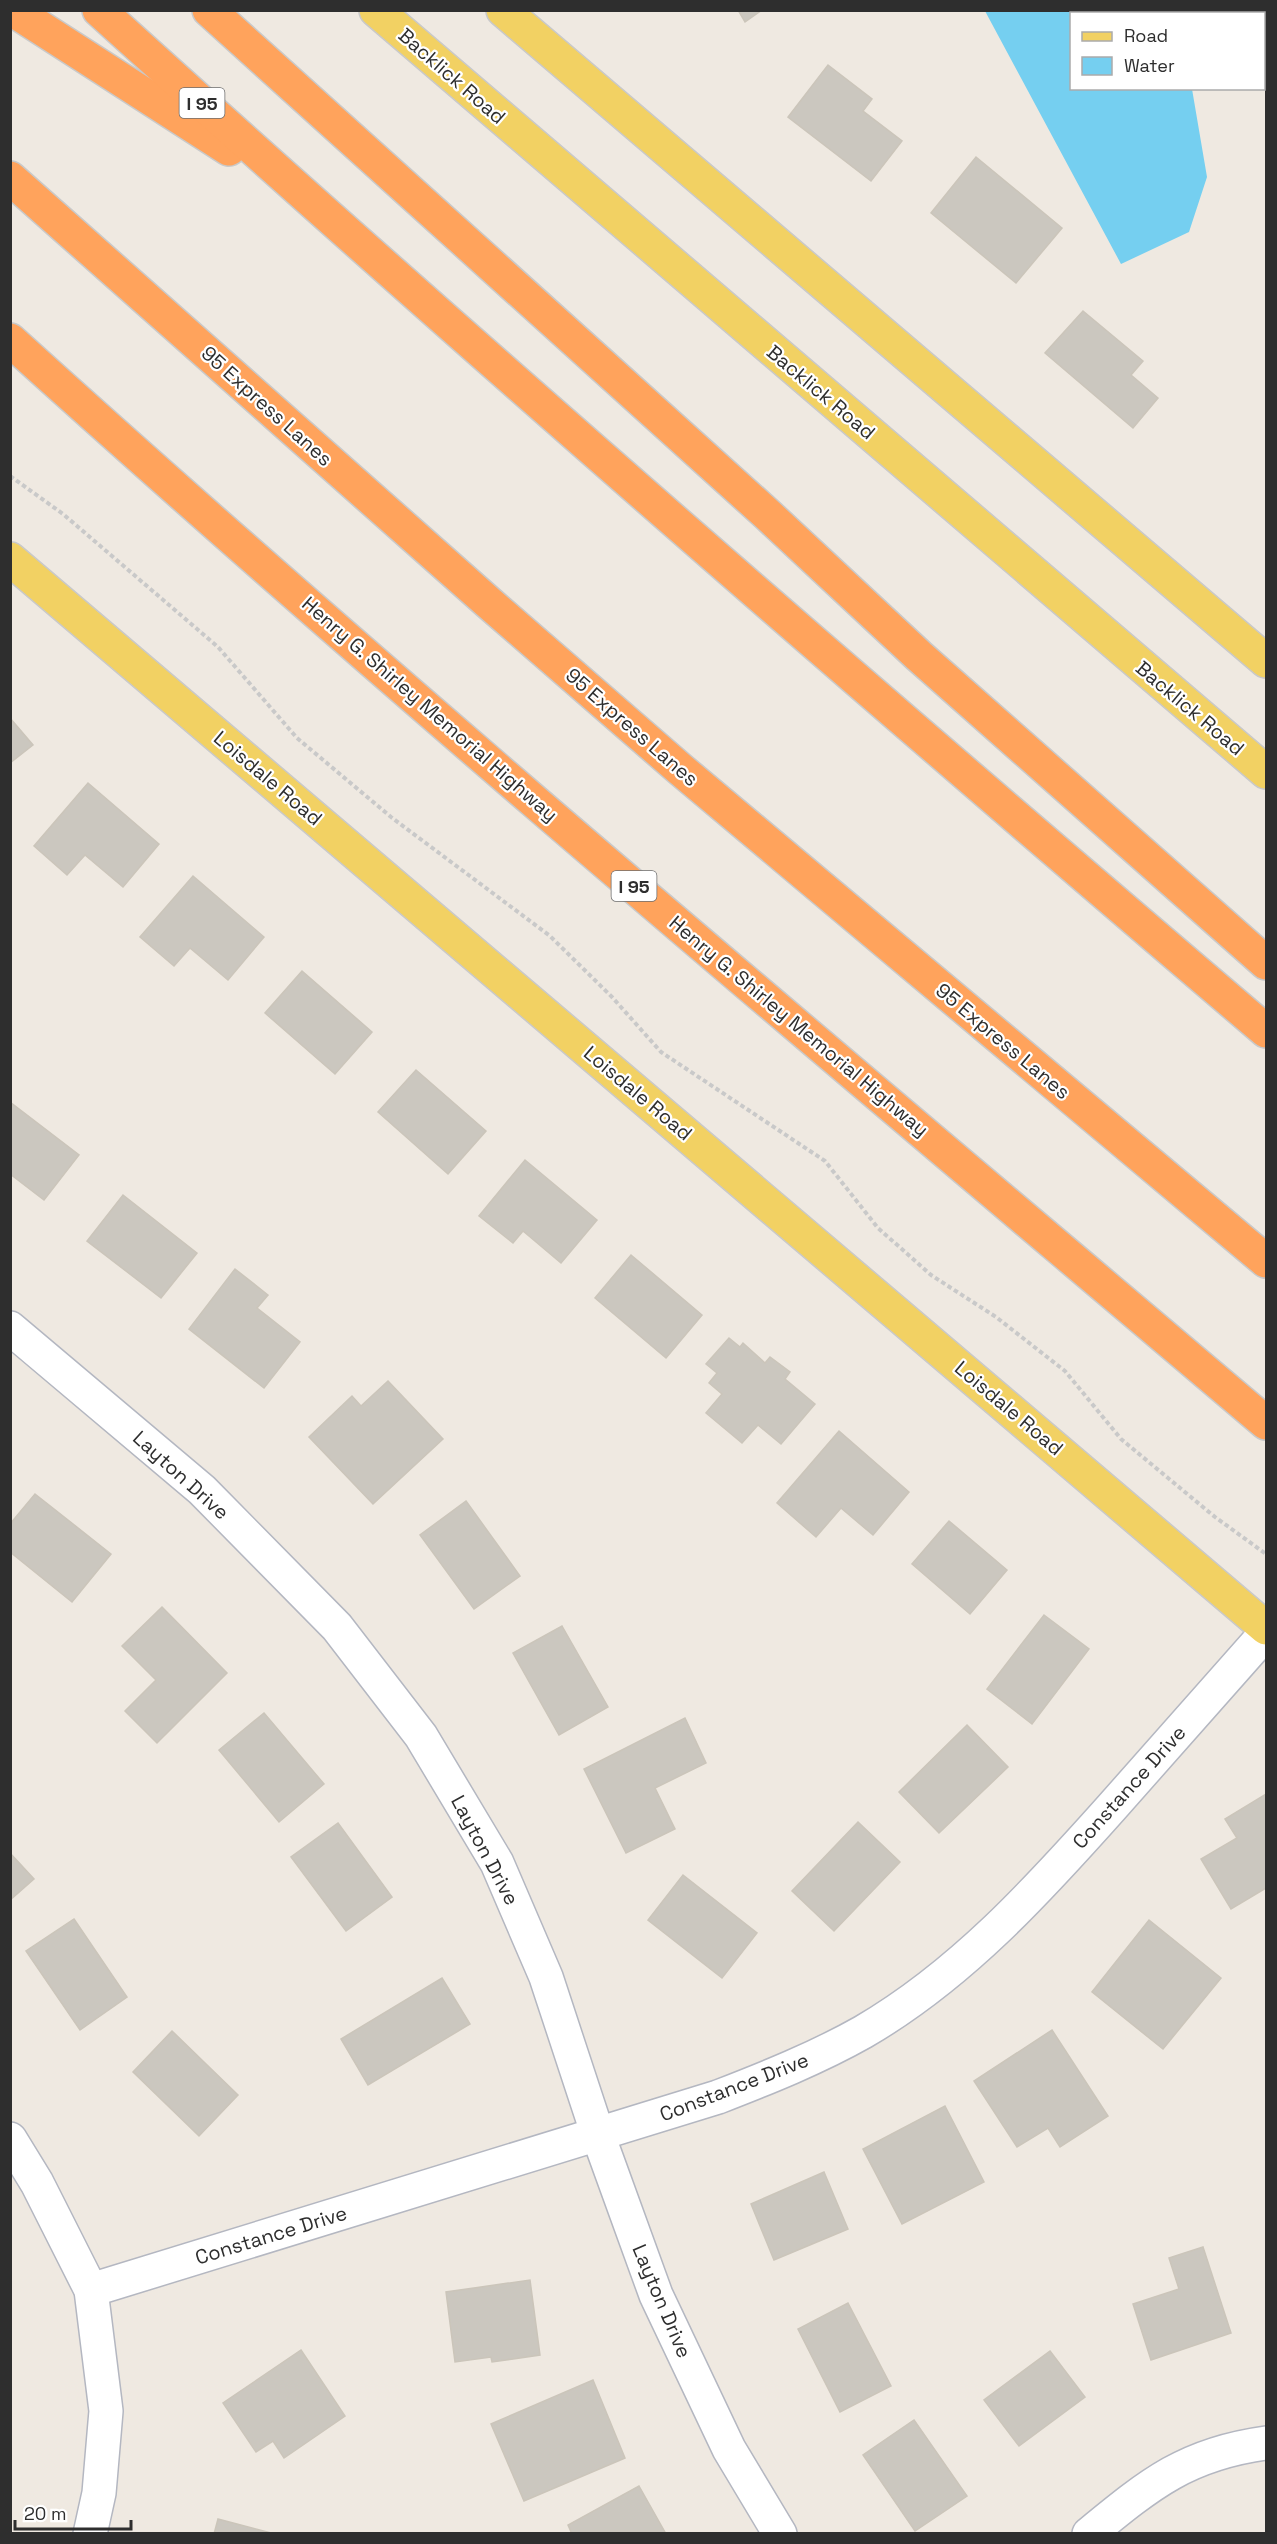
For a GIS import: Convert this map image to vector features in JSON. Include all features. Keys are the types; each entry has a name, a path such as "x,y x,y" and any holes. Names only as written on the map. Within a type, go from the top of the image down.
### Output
{"highway":[{"path":"13,10 304,196"},
{"name":"I 95","path":"99,10 304,196 1266,1031"},
{"path":"209,10 768,514 919,656 1266,963"},
{"name":"95 Express Lanes","path":"10,178 637,731 1266,1261"},
{"name":"Henry G. Shirley Memorial Highway","path":"10,340 161,476 696,940 1266,1423"}],"main road":[{"name":"Backlick Road","path":"376,10 1266,772"},
{"path":"503,10 1266,662"},
{"name":"Loisdale Road","path":"10,559 1266,1628"}],"street":[{"name":"Layton Drive","path":"10,1328 202,1490 337,1627 422,1736 497,1863 546,1977 598,2135 656,2295 729,2449 780,2534"},
{"name":"Constance Drive","path":"91,2290 718,2097 781,2073 863,2032 938,1981 999,1928 1055,1871 1266,1633"},
{"path":"10,2139 37,2184 91,2290 106,2411 99,2493 90,2534"},
{"path":"1089,2534 1139,2493 1186,2464 1231,2448 1266,2443"}],"path":[{"path":"10,476 63,514 218,647 297,738 391,817 550,936 612,997 661,1052 825,1161 887,1236 931,1275 996,1317 1065,1371 1121,1438 1215,1517 1266,1554"}],"water":[{"path":"985,11 1247,11 1070,12 1070,90 1192,90 1207,177 1189,232 1121,264"}],"building":[{"path":"738,10 762,10 745,22"},
{"path":"828,65 872,99 863,111 902,141 871,181 788,117"},
{"path":"976,157 1062,228 1016,283 931,213"},
{"path":"1083,311 1143,361 1131,375 1158,398 1133,428 1045,353"},
{"path":"10,718 33,745 10,763"},
{"path":"88,783 159,844 123,887 85,855 67,875 34,846"},
{"path":"193,876 264,937 228,980 190,948 174,966 140,937"},
{"path":"302,971 372,1032 335,1074 265,1013"},
{"path":"416,1070 486,1131 448,1174 378,1112"},
{"path":"10,1102 79,1155 44,1200 10,1174"},
{"path":"525,1160 597,1220 561,1263 523,1231 513,1243 479,1216"},
{"path":"123,1195 197,1253 161,1298 87,1241"},
{"path":"631,1255 702,1315 666,1358 595,1298"},
{"path":"235,1269 268,1295 257,1308 300,1342 264,1388 189,1329"},
{"path":"729,1338 740,1347 743,1343 765,1363 770,1357 790,1372 785,1379 815,1404 781,1444 758,1425 742,1443 706,1413 722,1394 709,1383 717,1373 706,1364"},
{"path":"388,1381 443,1439 373,1504 309,1437 352,1396 361,1406"},
{"path":"839,1431 909,1492 873,1535 841,1508 816,1537 777,1503"},
{"path":"35,1494 111,1554 72,1602 10,1552 10,1524"},
{"path":"466,1501 520,1576 474,1609 420,1535"},
{"path":"949,1521 1007,1570 970,1614 912,1564"},
{"path":"162,1607 227,1673 157,1743 125,1711 156,1680 122,1646"},
{"path":"1044,1615 1089,1649 1032,1724 987,1689"},
{"path":"562,1626 608,1707 559,1735 513,1653"},
{"path":"264,1713 324,1784 279,1822 219,1750"},
{"path":"685,1718 706,1763 655,1788 675,1829 626,1853 584,1769"},
{"path":"967,1725 1008,1767 939,1833 899,1792"},
{"path":"1266,1794 1266,1888 1231,1909 1201,1859 1237,1838 1225,1819"},
{"path":"858,1822 900,1862 834,1931 792,1891"},
{"path":"338,1823 392,1897 346,1931 291,1857"},
{"path":"10,1853 34,1879 10,1900"},
{"path":"683,1875 757,1933 722,1978 648,1920"},
{"path":"74,1919 127,1997 80,2030 26,1951"},
{"path":"1149,1920 1221,1978 1163,2049 1092,1992"},
{"path":"442,1978 470,2024 368,2085 341,2039"},
{"path":"1052,2030 1108,2116 1060,2147 1048,2128 1017,2147 974,2081"},
{"path":"172,2031 238,2095 199,2136 133,2072"},
{"path":"945,2106 984,2182 902,2224 863,2149"},
{"path":"824,2172 848,2229 774,2260 751,2204"},
{"path":"1203,2247 1231,2333 1151,2360 1133,2304 1179,2289 1169,2258"},
{"path":"530,2280 540,2355 492,2362 491,2357 455,2362 446,2292"},
{"path":"848,2303 891,2386 840,2412 798,2329"},
{"path":"301,2350 345,2416 284,2458 273,2441 256,2452 223,2403"},
{"path":"1050,2351 1085,2397 1019,2446 984,2400"},
{"path":"593,2380 625,2458 524,2501 491,2424"},
{"path":"914,2420 967,2496 915,2531 863,2455"},
{"path":"639,2486 666,2534 572,2534 568,2525"},
{"path":"218,2519 275,2534 214,2534"}]}
